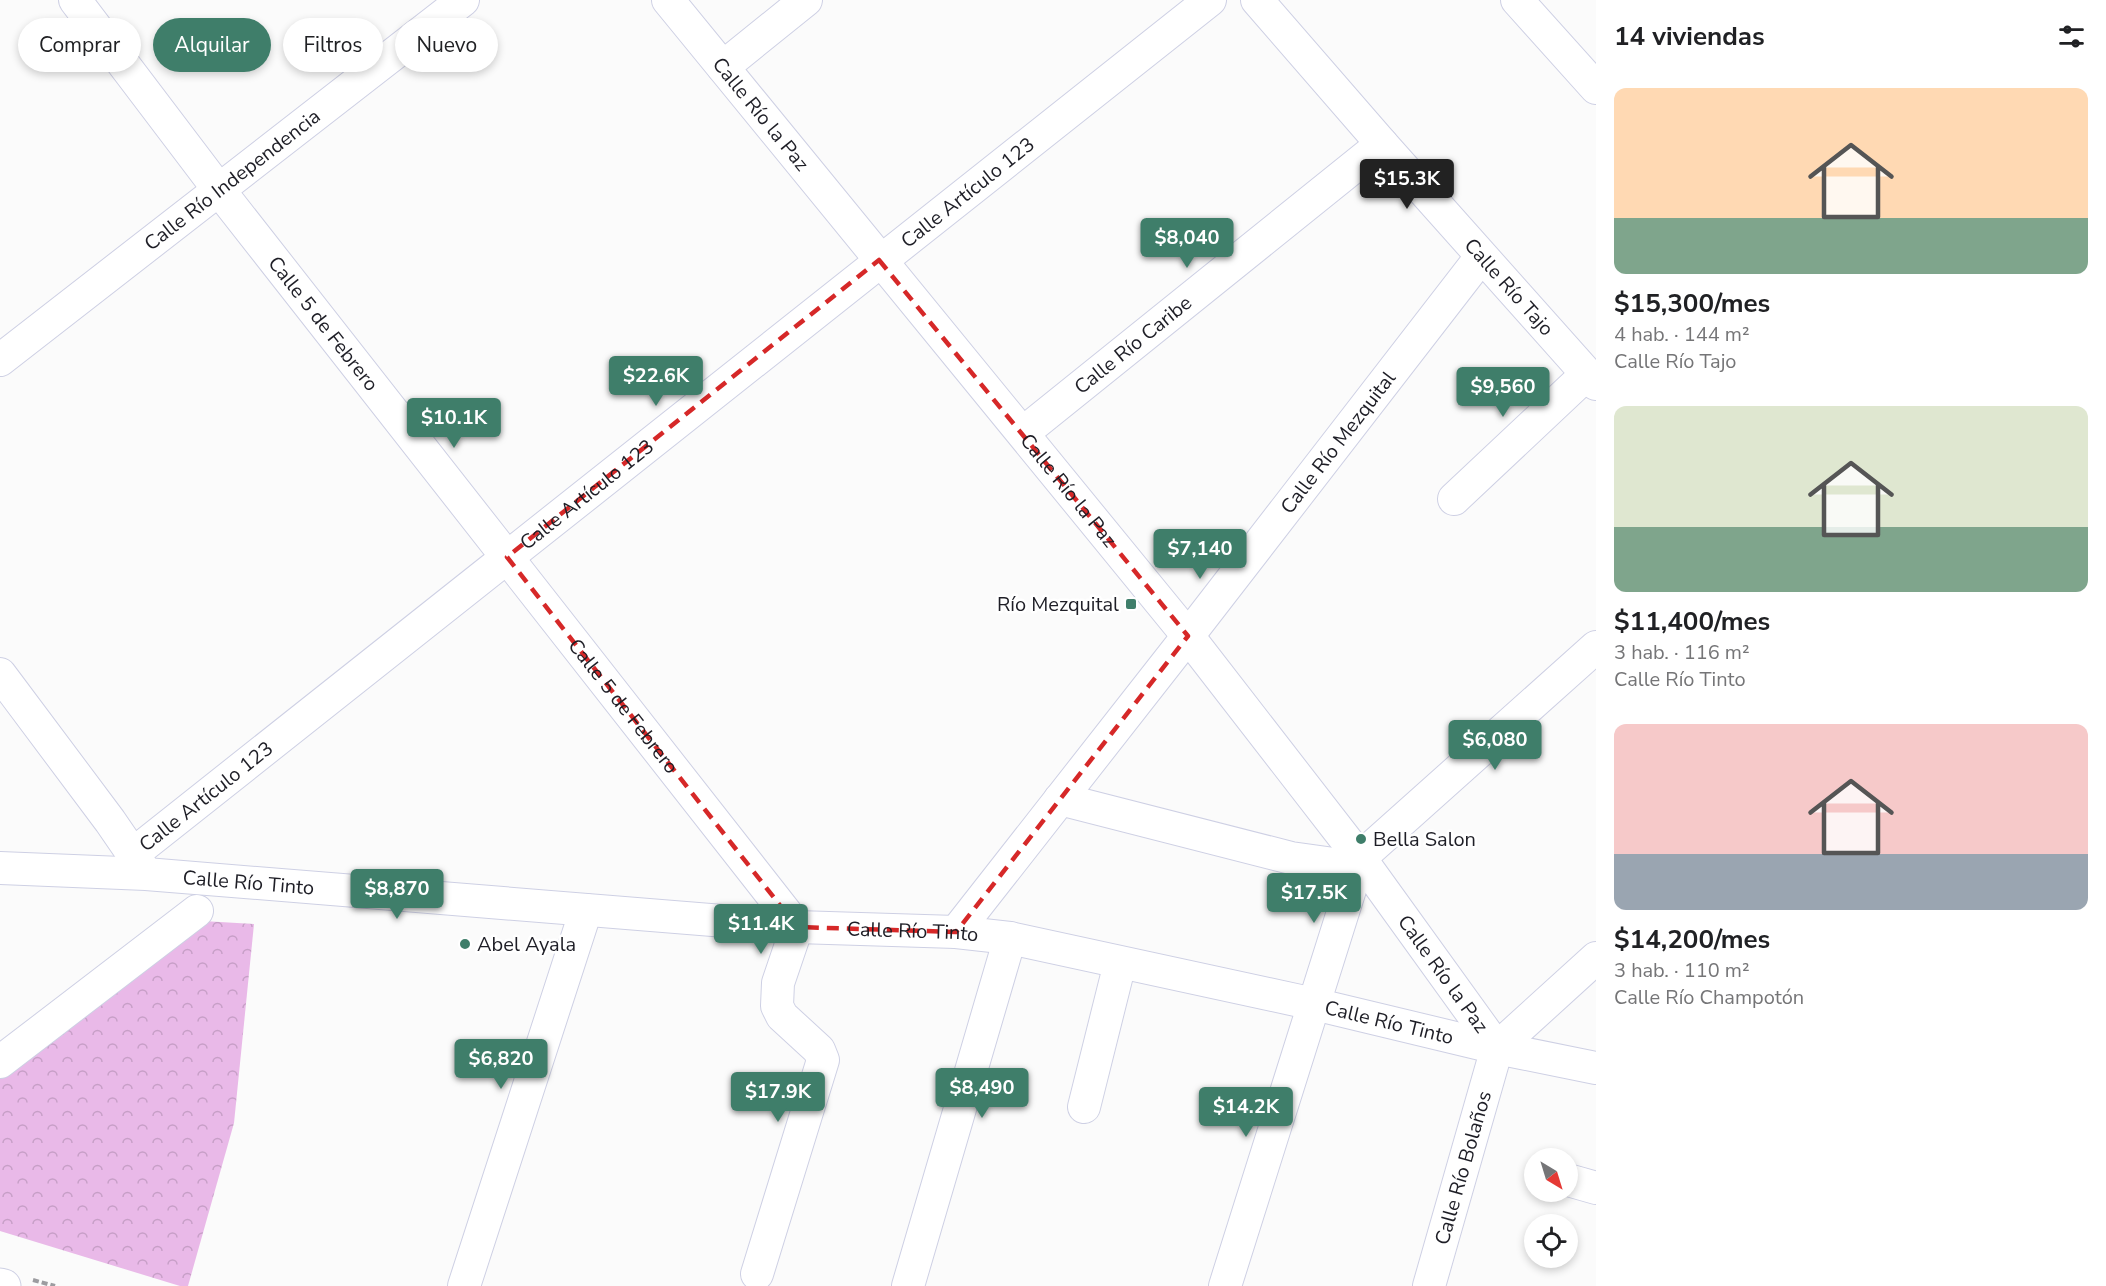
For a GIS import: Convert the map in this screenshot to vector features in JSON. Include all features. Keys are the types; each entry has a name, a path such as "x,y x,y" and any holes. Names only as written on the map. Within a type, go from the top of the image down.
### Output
{"street":[{"name":"Calle 5 de Febrero","path":"75,0 219,190 797,927"},
{"name":"Calle Río Independencia","path":"0,360 463,0"},
{"name":"Calle Río la Paz","path":"668,0 1188,636 1360,858 1497,1048"},
{"path":"723,67 806,0"},
{"name":"Calle Artículo 123","path":"140,864 507,557 1210,0"},
{"name":"Calle Río Tajo","path":"1257,0 1481,257 1591,379"},
{"path":"1517,0 1596,88"},
{"name":"Calle Río Caribe","path":"1023,433 1382,144"},
{"name":"Calle Río Mezquital","path":"956,932 1481,257"},
{"path":"1454,499 1591,379"},
{"path":"1060,799 1291,858 1334,864 1360,858 1596,647"},
{"path":"0,674 140,864"},
{"path":"1225,1286 1360,858"},
{"name":"Calle Río Tinto","path":"0,868 140,864 586,910 797,927 956,932 1010,938 1314,1004 1497,1048 1596,1068"},
{"path":"464,1286 586,910"},
{"path":"0,1062 196,911"},
{"path":"757,1274 823,1060 819,1050 782,1016 777,1006 778,983 797,927"},
{"path":"908,1286 1010,938"},
{"path":"1497,1048 1596,958"},
{"path":"1084,1107 1120,963"},
{"name":"Calle Río Bolaños","path":"1429,1286 1497,1048"},
{"path":"1578,1183 1596,1188"}],"highlighted area":[{"path":"879,260 1188,636 956,932 797,927 507,557"}],"green space":[{"path":"203,921 254,924 234,1123 188,1286 180,1286 0,1231 0,1078"}],"place":[{"name":"Río Mezquital","path":"1131,604"},
{"name":"Bella Salon","path":"1361,839"},
{"name":"Abel Ayala","path":"465,944"}]}
